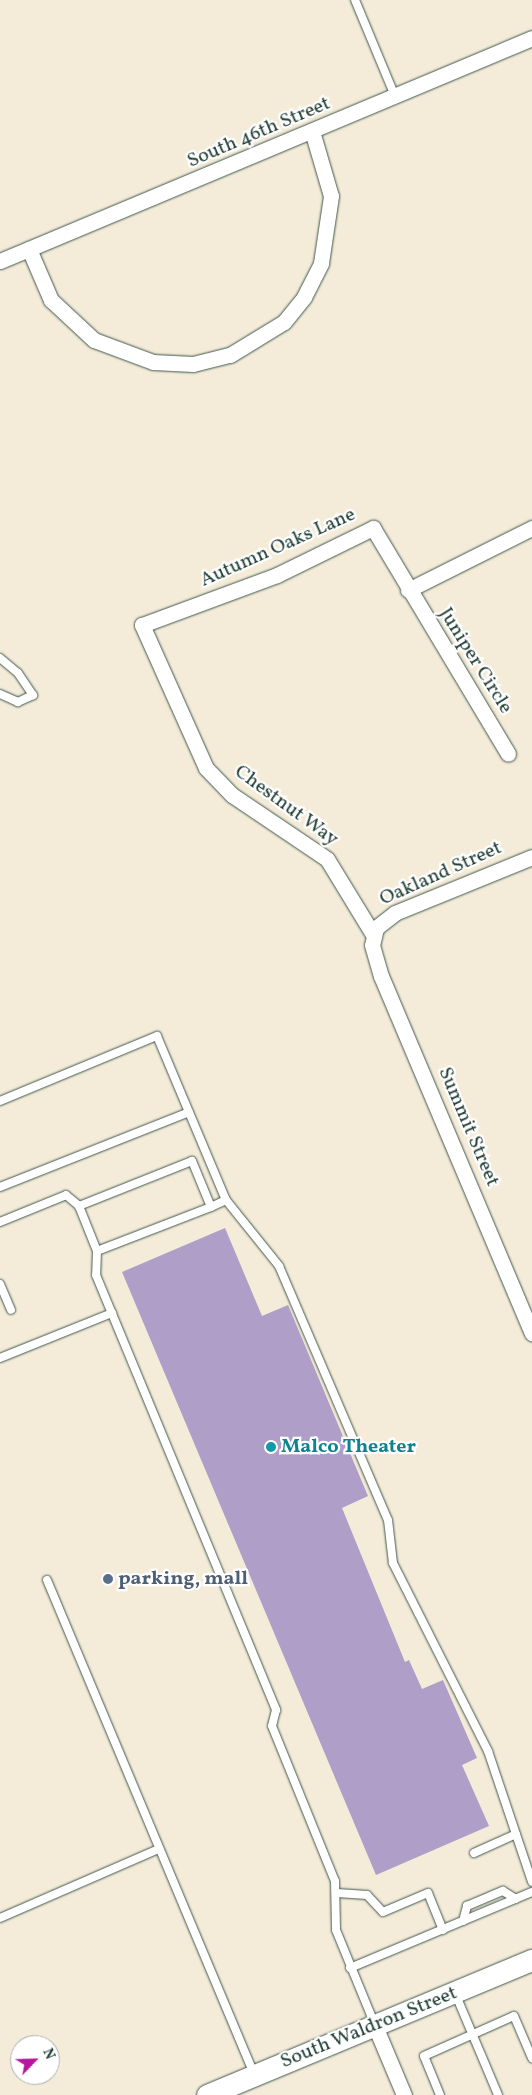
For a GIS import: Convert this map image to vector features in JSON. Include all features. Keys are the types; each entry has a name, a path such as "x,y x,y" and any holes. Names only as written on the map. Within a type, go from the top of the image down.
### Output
{"main road":[{"name":"South Waldron Street","path":"207,2095 532,1960"}],"street":[{"name":"South 46th Street","path":"0,261 532,38"},
{"path":"29,249 50,300 94,340 153,362 188,364 230,355 284,322 304,296 321,263 330,196 312,131"},
{"name":"Autumn Oaks Lane","path":"142,625 277,575 374,528 408,590"},
{"path":"408,590 532,528"},
{"name":"Juniper Circle","path":"408,590 461,670 508,754"},
{"name":"Chestnut Way","path":"142,625 206,768 232,795 326,859 374,936"},
{"name":"Oakland Street","path":"374,936 381,921 395,913 532,857"},
{"name":"Summit Street","path":"374,936 373,955 381,976 532,1333"},
{"path":"376,2026 404,2095"}],"lane":[{"path":"355,0 395,96"},
{"path":"0,658 18,673 34,695 18,702 0,694"},
{"path":"0,1101 157,1036 226,1200 279,1266 388,1520 393,1563 488,1752 532,1882"},
{"path":"0,1187 189,1112"},
{"path":"80,1206 192,1161 211,1206"},
{"path":"0,1222 66,1195 80,1206 97,1251 96,1275 276,1710 272,1726 337,1892 336,1930 350,1968 376,2026"},
{"path":"97,1251 226,1200"},
{"path":"0,1284 11,1310"},
{"path":"0,1358 112,1313"},
{"path":"46,1580 255,2075"},
{"path":"474,1853 516,1834"},
{"path":"0,1918 158,1849"},
{"path":"463,1921 467,1906 503,1891 516,1899"},
{"path":"337,1892 367,1895 383,1912 428,1893 443,1930"},
{"path":"350,1968 532,1892"},
{"path":"455,1993 498,2095"},
{"path":"440,2095 424,2056 514,2016 532,2058"}],"building":[{"path":"225,1228 262,1316 288,1305 368,1496 342,1508 405,1662 409,1660 422,1689 443,1680 477,1758 462,1765 489,1826 376,1875 122,1272"}],"place":[{"name":"Malco Theater","path":"271,1447"},
{"name":"parking, mall","path":"108,1579"}]}
